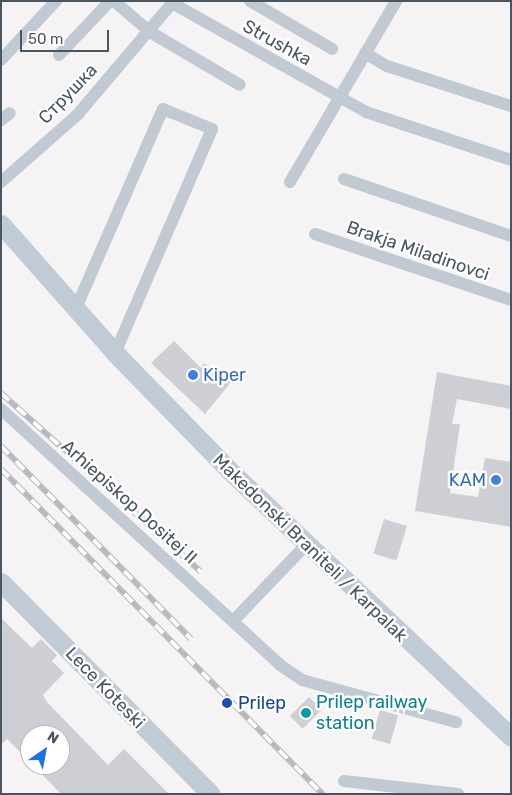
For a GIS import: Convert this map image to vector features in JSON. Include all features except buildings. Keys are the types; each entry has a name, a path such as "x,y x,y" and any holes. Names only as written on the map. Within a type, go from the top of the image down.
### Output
{"main road":[{"name":"Makedonski Braniteli / Karpalak","path":"1,224 115,353 305,546 511,737"},
{"name":"Lece Koteski","path":"1,582 211,794"}],"street":[{"path":"1,60 56,1"},
{"path":"59,55 112,1 150,32 240,85"},
{"name":"Strushka","path":"250,1 332,49"},
{"path":"290,182 396,1"},
{"name":"Струшка","path":"1,182 78,114 150,32 173,2"},
{"name":"Strushka","path":"173,2 340,97"},
{"path":"366,53 387,66 511,106"},
{"path":"340,97 366,112 511,160"},
{"path":"76,308 163,109 212,129 115,353"},
{"path":"344,179 511,236"},
{"name":"Brakja Miladinovci","path":"315,234 511,300"},
{"name":"Arhiepiskop Dositej II","path":"1,409 302,680 456,722"},
{"path":"234,620 305,546"},
{"path":"344,781 458,794"}],"railway":[{"path":"1,393 201,572"},
{"path":"1,446 191,639"},
{"path":"1,469 323,794"}],"place":[{"name":"Kiper","path":"193,375"},
{"name":"KAM","path":"496,480"},
{"name":"Prilep","path":"227,703"},
{"name":"Prilep railway station","path":"306,713"}]}
